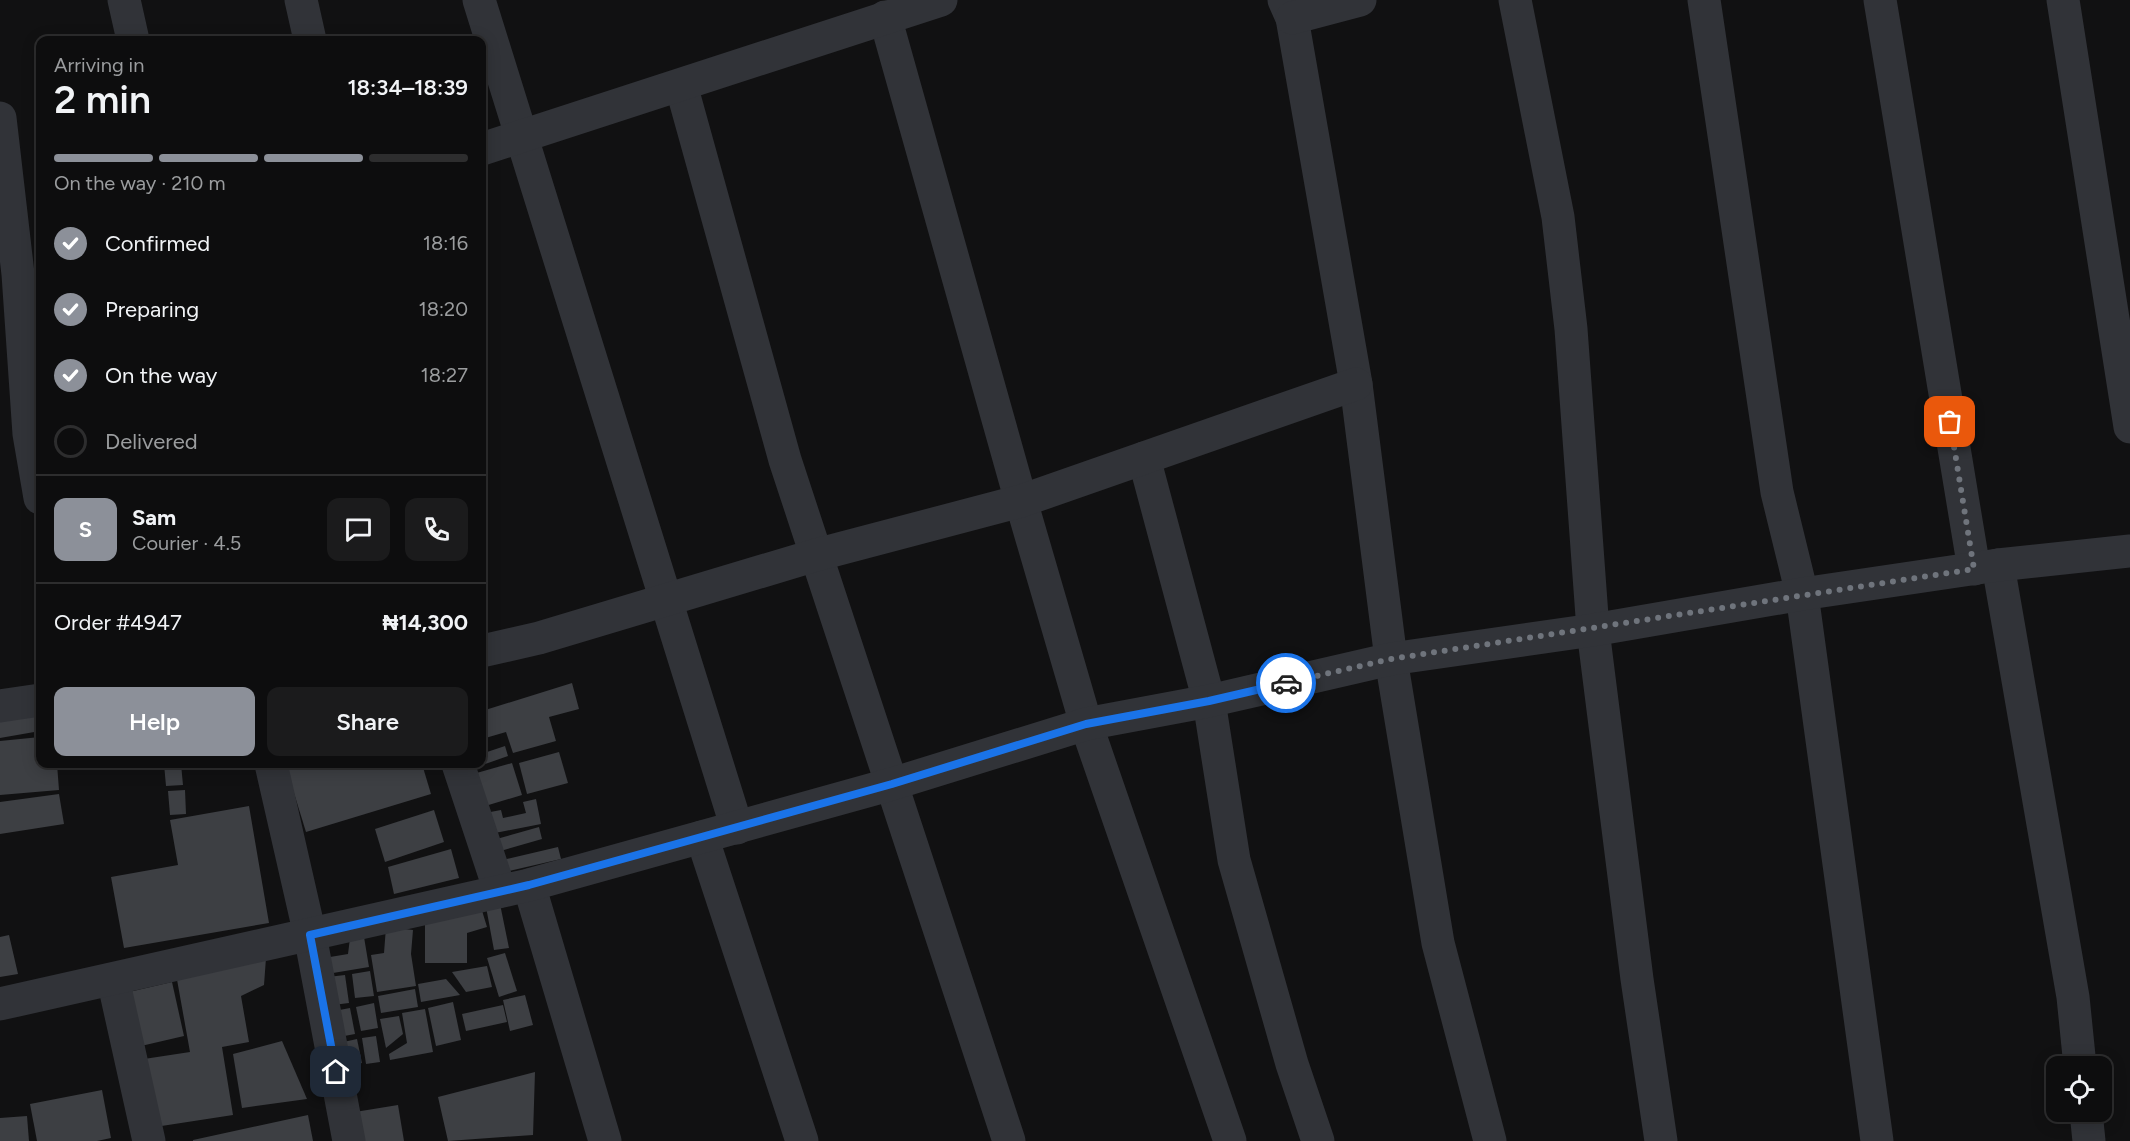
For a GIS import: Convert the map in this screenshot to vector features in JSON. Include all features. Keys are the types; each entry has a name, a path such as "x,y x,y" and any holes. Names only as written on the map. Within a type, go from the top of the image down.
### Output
{"street":[{"path":"124,0 132,36"},
{"path":"301,0 309,36"},
{"path":"479,0 737,828"},
{"path":"486,147 941,0"},
{"path":"1360,0 1288,9 1356,384 1391,659 1438,943 1490,1141"},
{"path":"1515,0 1558,217 1571,329 1593,630 1637,979 1662,1141"},
{"path":"1704,0 1777,492 1802,594 1877,1141"},
{"path":"1880,0 1986,567 2073,997 2079,1056"},
{"path":"2063,0 2130,426"},
{"path":"885,17 1020,501 1086,724 1230,1141"},
{"path":"681,85 785,460 1009,1141"},
{"path":"0,118 20,274 29,434 36,475"},
{"path":"486,650 539,638 816,555 1020,501 1356,384"},
{"path":"1144,458 1209,701 1234,860 1292,1064 1318,1141"},
{"path":"0,1004 515,888 892,784 1086,724 1209,701 1391,659 1593,630 1802,594 1986,567 2130,551"},
{"path":"0,706 36,701"},
{"path":"272,768 310,935 349,1141"},
{"path":"460,768 515,888 605,1141"},
{"path":"702,837 802,1141"},
{"path":"113,979 149,1141"},
{"path":"2086,1122 2089,1141"}],"building":[{"path":"572,683 579,709 549,717 556,741 513,753 506,732 486,738 486,710"},
{"path":"36,707 36,732 0,738 0,712"},
{"path":"36,737 36,768 57,768 59,790 0,795 0,741"},
{"path":"505,746 508,756 486,764 486,752"},
{"path":"559,752 568,783 527,794 519,763"},
{"path":"512,763 522,795 482,807 473,774"},
{"path":"164,768 181,768 183,785 166,786"},
{"path":"286,768 423,768 431,794 306,832"},
{"path":"185,790 186,814 170,815 168,791"},
{"path":"59,794 64,824 0,834 0,802"},
{"path":"536,799 541,824 490,834 485,813 501,810 503,818 526,813 523,802"},
{"path":"249,806 269,923 124,948 111,877 178,865 170,820"},
{"path":"434,810 444,842 385,862 375,829"},
{"path":"539,827 542,839 497,852 493,840"},
{"path":"558,847 561,859 501,873 498,861"},
{"path":"451,849 459,878 394,894 388,867"},
{"path":"480,904 487,927 467,933 467,963 425,963 425,921"},
{"path":"500,904 509,948 494,950 486,907"},
{"path":"386,927 413,930 411,954 416,986 377,992 371,955 384,953"},
{"path":"9,935 18,974 0,977 0,937"},
{"path":"364,937 369,967 327,974 324,958 348,954 350,938"},
{"path":"505,953 517,991 499,997 487,958"},
{"path":"266,958 264,985 241,996 249,1042 222,1047 233,1115 155,1127 144,1059 190,1052 176,974"},
{"path":"487,966 492,987 466,992 452,972"},
{"path":"370,971 374,996 355,998 352,974"},
{"path":"345,975 349,1003 333,1005 328,977"},
{"path":"446,979 460,995 421,1002 418,984"},
{"path":"172,982 184,1036 141,1046 129,992"},
{"path":"415,989 418,1007 381,1013 378,996"},
{"path":"525,995 533,1025 510,1031 503,1000"},
{"path":"453,1002 461,1040 436,1046 428,1008"},
{"path":"374,1003 378,1028 361,1031 356,1007"},
{"path":"503,1005 507,1022 466,1031 462,1014"},
{"path":"350,1008 355,1034 339,1037 334,1011"},
{"path":"425,1009 433,1052 390,1060 389,1054 407,1043 402,1013"},
{"path":"399,1016 403,1034 386,1048 380,1019"},
{"path":"376,1036 380,1062 366,1064 362,1038"},
{"path":"357,1039 362,1063 344,1067 339,1043"},
{"path":"282,1041 307,1099 242,1108 233,1054"},
{"path":"535,1072 533,1135 448,1141 438,1097"},
{"path":"102,1090 111,1138 97,1141 37,1141 30,1104"},
{"path":"398,1105 404,1141 360,1141 355,1112"},
{"path":"308,1115 313,1141 193,1141 193,1140"},
{"path":"27,1116 29,1141 0,1141 0,1118"}],"way so far":[{"path":"1286,683 1391,659 1593,630 1802,594 1974,569 1950,422"}],"route":[{"path":"336,1072 310,935 529,885 892,784 1086,724 1209,701 1286,683"}]}
